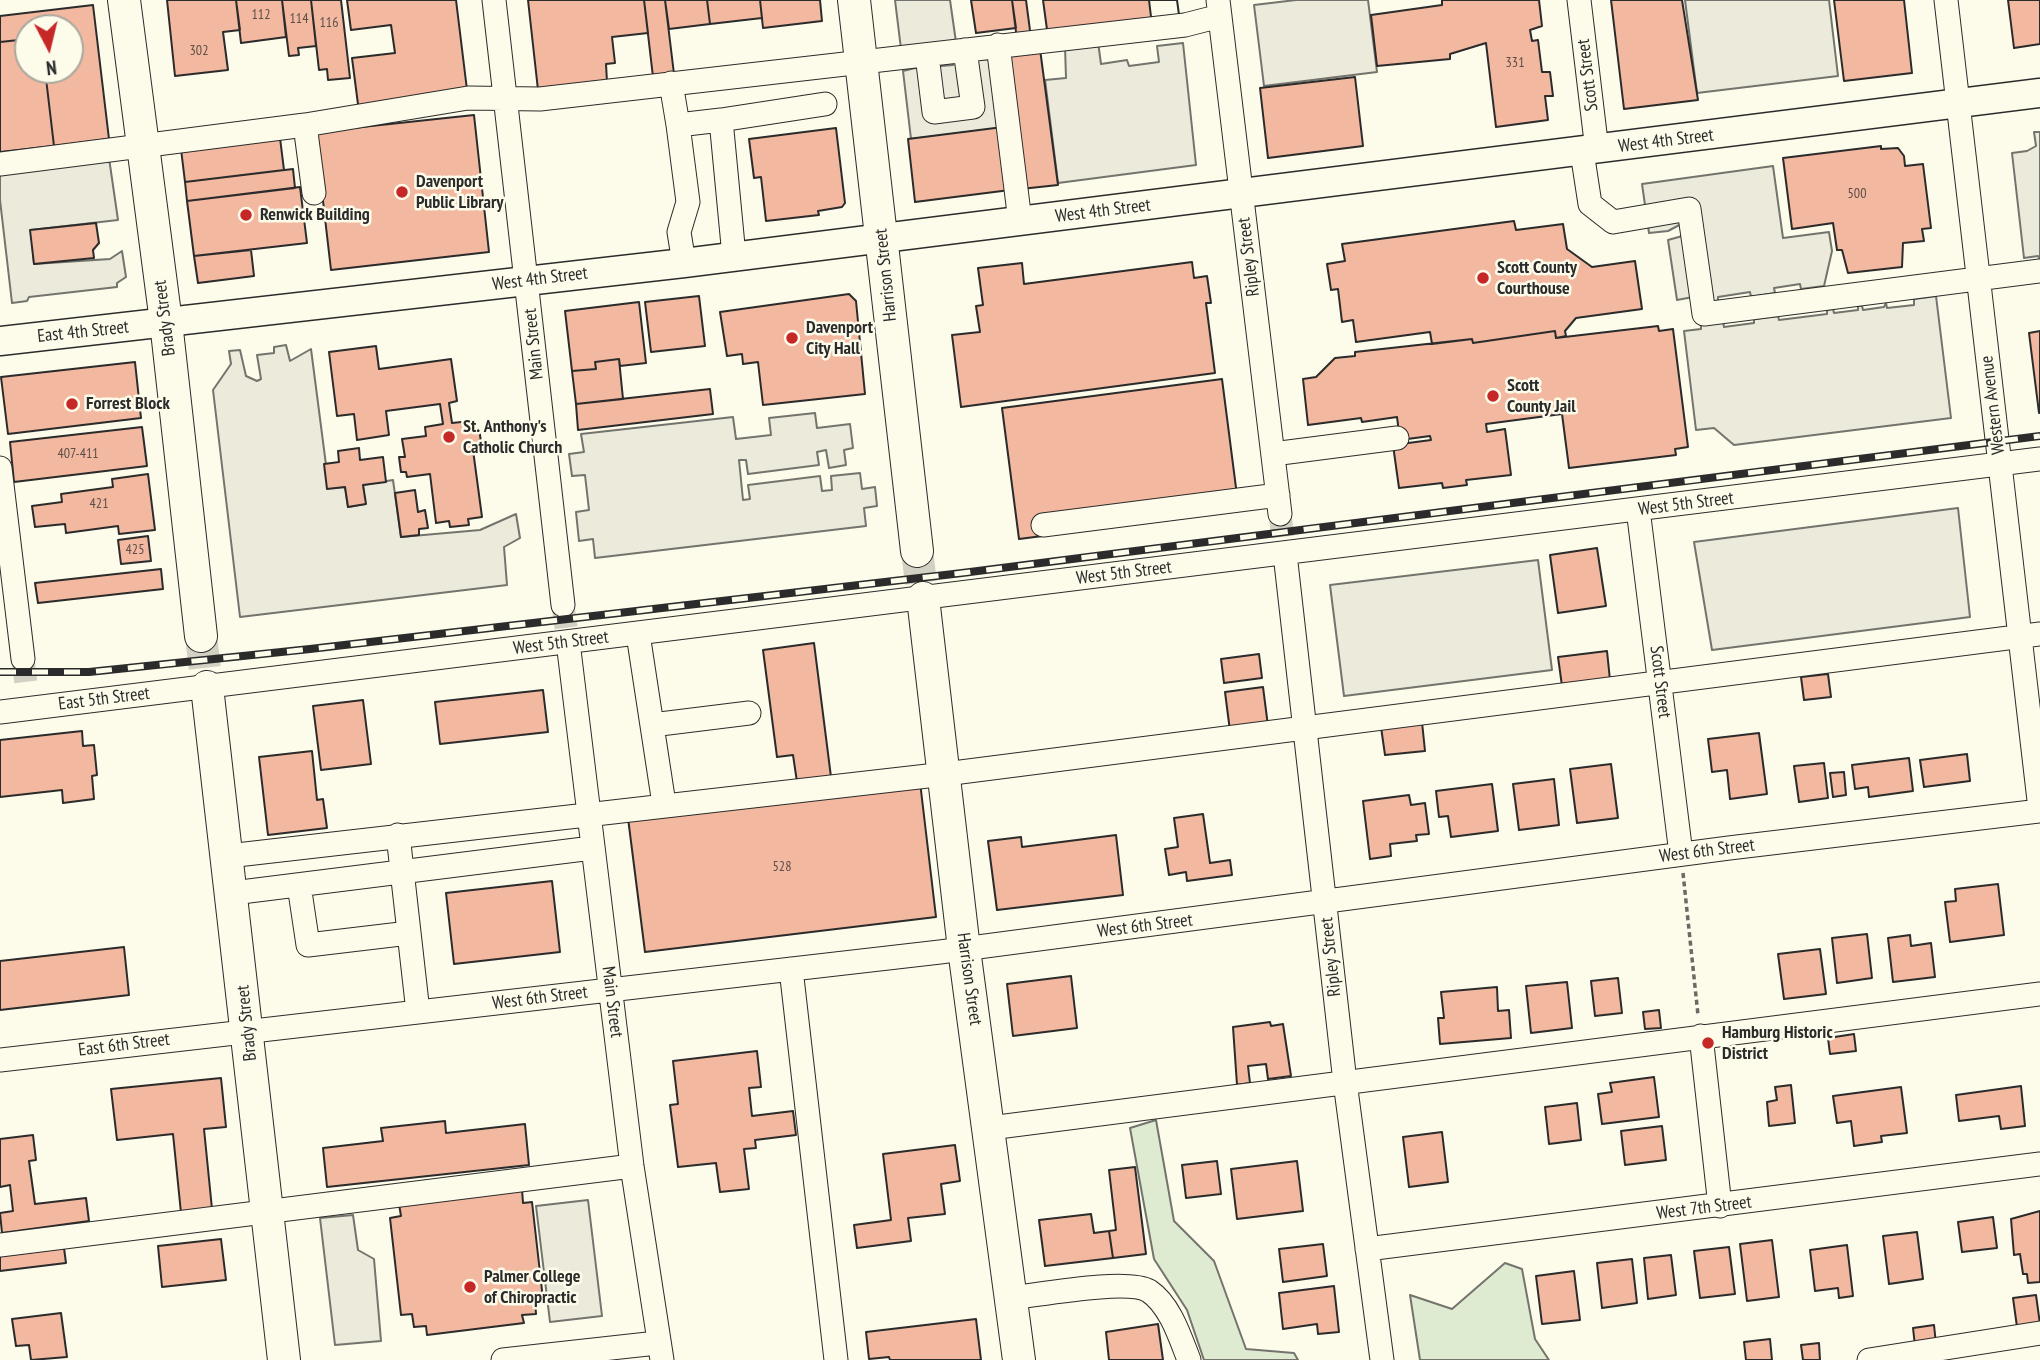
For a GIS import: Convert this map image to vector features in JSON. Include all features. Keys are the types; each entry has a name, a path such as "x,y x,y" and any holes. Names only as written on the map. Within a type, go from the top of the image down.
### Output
{"highway":[{"name":"Brady Street","path":"124,0 166,322 201,636"},
{"name":"Harrison Street","path":"854,0 918,551"},
{"name":"Harrison Street","path":"923,598 964,949 1019,1360"},
{"name":"Brady Street","path":"207,687 233,893 284,1360"}],"main road":[{"name":"West 4th Street","path":"166,322 734,256 2040,93"},
{"name":"East 4th Street","path":"0,341 166,322"}],"street":[{"name":"Main Street","path":"494,0 564,605"},
{"name":"Scott Street","path":"1579,0 1590,204 1613,222 1689,209 1704,314 1978,278"},
{"name":"Western Avenue","path":"1946,0 2000,464 2030,635 2040,810"},
{"path":"0,164 305,125 468,98 540,99 1185,25 1219,8"},
{"name":"Ripley Street","path":"1044,525 1279,504 1219,8"},
{"path":"998,45 1020,221"},
{"path":"927,55 934,112 973,107 965,50"},
{"path":"671,83 688,202 679,232 684,262"},
{"path":"678,125 825,104"},
{"path":"721,120 734,256"},
{"path":"305,125 314,193"},
{"path":"1978,278 2040,271"},
{"path":"1273,454 1397,439"},
{"name":"West 5th Street","path":"207,687 2040,460"},
{"path":"0,468 23,659"},
{"name":"Scott Street","path":"1638,509 1681,854"},
{"name":"Ripley Street","path":"1285,554 1345,1082 1382,1360"},
{"path":"638,634 664,804"},
{"path":"228,856 588,812 945,774 2030,635"},
{"name":"Main Street","path":"568,642 632,1166 660,1352"},
{"name":"East 5th Street","path":"0,712 28,700 207,687"},
{"path":"652,725 749,713"},
{"name":"West 6th Street","path":"248,1031 964,949 1325,904 1681,854 2040,810"},
{"path":"398,835 418,1012"},
{"path":"233,893 592,848"},
{"path":"299,884 308,945 409,933"},
{"path":"791,969 836,1360"},
{"path":"990,1128 2040,994"},
{"name":"East 6th Street","path":"0,1060 248,1031"},
{"path":"1701,1036 1720,1206"},
{"name":"West 7th Street","path":"1367,1249 2040,1164"},
{"path":"0,1245 632,1166"},
{"path":"1010,1298 1130,1284 1149,1292 1167,1311 1189,1360"},
{"path":"1868,1360 2040,1332"},
{"path":"503,1360 660,1352"}],"path":[{"path":"1681,854 1701,1036"}],"green space":[{"path":"1156,1120 1174,1221 1214,1261 1246,1349 1294,1353 1298,1360 1204,1360 1187,1310 1154,1259 1130,1128"},
{"path":"1505,1263 1522,1269 1535,1339 1549,1360 1420,1360 1410,1295 1452,1309"}],"shaded area":[{"path":"895,0 950,0 956,42 901,49"},
{"path":"1296,0 1368,0 1377,72 1264,86 1254,5"},
{"path":"1685,0 1829,0 1838,76 1697,93"},
{"path":"1098,42 1101,64 1127,60 1129,66 1159,62 1157,46 1183,43 1196,165 1058,183 1045,80 1066,78 1065,47"},
{"path":"992,59 1001,128 911,139 903,71 940,62 941,66 953,65 953,60"},
{"path":"2034,132 2040,132 2040,259 2038,256 2024,258 2012,153 2027,151 2036,146"},
{"path":"109,158 118,220 31,230 34,264 110,259 122,251 126,277 117,283 117,287 29,297 27,301 12,303 0,200 0,171"},
{"path":"1773,166 1783,238 1829,232 1832,251 1824,286 1801,289 1800,284 1774,288 1775,293 1751,297 1750,292 1718,297 1718,301 1699,304 1693,297 1677,300 1668,240 1686,235 1683,223 1668,231 1649,233 1642,184"},
{"path":"1936,296 1951,418 1734,445 1714,428 1696,430 1684,331 1701,329 1701,324 1723,321 1724,327 1754,323 1754,319 1778,316 1779,320 1827,314 1827,310 1833,309 1834,313 1858,310 1858,306 1862,306 1863,310 1884,307 1886,303 1887,308 1914,305 1914,299"},
{"path":"286,345 290,361 311,349 329,488 345,487 348,507 365,504 363,485 393,480 401,537 480,530 516,514 520,538 504,547 507,585 240,617 213,390 231,364 229,351 240,350 246,376 257,381 261,379 257,355 274,353 274,347"},
{"path":"815,413 817,428 850,424 853,448 844,450 846,465 829,468 826,450 817,452 819,465 748,474 746,460 739,460 743,500 750,499 748,485 820,476 822,491 832,490 831,476 860,473 862,489 875,487 877,506 864,508 866,526 595,558 593,539 579,541 576,512 589,510 585,475 572,476 569,454 584,452 581,434 733,417 736,439 771,435 769,418"},
{"path":"1958,508 1970,617 1712,650 1694,542"},
{"path":"1538,560 1552,670 1344,696 1330,585"},
{"path":"588,1200 602,1316 550,1322 536,1206"},
{"path":"353,1215 358,1250 374,1259 381,1341 335,1345 320,1218"}],"building":[{"path":"167,0 236,0 240,30 223,32 228,70 175,76"},
{"path":"236,0 282,0 286,37 241,43"},
{"path":"282,0 311,0 316,46 298,48 299,55 289,56"},
{"path":"311,0 341,0 350,78 328,80 327,69 319,70"},
{"path":"347,0 456,0 468,98 359,112 352,58 395,53 391,25 351,30"},
{"path":"528,0 644,0 648,33 612,37 615,63 606,64 607,82 538,90"},
{"path":"644,0 665,0 674,74 653,77"},
{"path":"665,0 707,0 710,24 669,29"},
{"path":"707,0 760,0 762,18 710,24"},
{"path":"760,0 820,0 822,21 763,28"},
{"path":"971,0 1012,0 1016,28 976,33"},
{"path":"1012,0 1026,0 1031,38 1017,40"},
{"path":"1043,0 1177,0 1180,22 1048,37"},
{"path":"1149,0 1177,0 1180,22 1152,25"},
{"path":"1442,0 1539,0 1542,26 1530,30 1532,41 1538,40 1542,72 1550,72 1553,96 1545,96 1548,120 1496,127 1486,43 1450,54 1450,59 1377,66 1371,15 1442,5"},
{"path":"1611,0 1682,0 1698,100 1624,109"},
{"path":"1834,0 1904,0 1912,73 1844,81"},
{"path":"2008,0 2040,0 2040,44 2014,48"},
{"path":"93,5 109,139 54,146 47,84 84,84 84,14 17,14"},
{"path":"14,14 14,40 0,42 0,16"},
{"path":"14,40 14,84 47,84 54,146 0,152 0,42"},
{"path":"1040,49 1058,185 1021,189 1004,53"},
{"path":"1355,77 1363,146 1268,158 1260,88"},
{"name":"Davenport Public Library","path":"474,115 489,252 331,270 315,132"},
{"path":"1003,127 1010,190 915,202 908,139"},
{"path":"836,128 845,203 842,207 818,211 819,215 766,221 761,177 754,178 749,139"},
{"path":"280,138 284,170 185,182 181,149"},
{"path":"1881,146 1881,149 1898,148 1904,156 1905,166 1923,164 1931,228 1922,229 1924,241 1903,243 1902,267 1848,273 1842,250 1837,250 1833,223 1792,229 1783,158"},
{"path":"293,169 295,188 187,201 185,182"},
{"name":"Renwick Building","path":"300,187 307,243 194,256 187,201"},
{"name":"Scott County Courthouse","path":"1514,221 1516,230 1563,224 1567,249 1592,267 1635,261 1642,309 1576,318 1565,331 1566,336 1556,338 1555,331 1473,343 1472,339 1432,344 1430,332 1356,342 1353,320 1342,322 1338,289 1331,290 1327,264 1345,261 1342,244"},
{"path":"96,223 99,243 93,250 94,258 34,264 30,230"},
{"path":"251,250 254,276 198,283 194,256"},
{"path":"1192,262 1194,278 1207,276 1211,303 1206,303 1215,373 961,407 952,335 980,332 976,306 983,305 978,268 1022,263 1024,284"},
{"name":"Davenport City Hall","path":"849,294 856,301 865,394 763,405 758,362 743,364 742,354 727,356 720,312"},
{"path":"699,296 705,346 651,352 645,302"},
{"path":"639,302 646,363 620,366 619,359 595,362 596,369 572,371 565,311"},
{"name":"Scott County Jail","path":"1658,326 1659,331 1673,329 1688,447 1675,449 1676,455 1569,468 1562,414 1486,424 1487,432 1505,429 1511,475 1466,480 1467,485 1443,488 1442,483 1399,488 1393,445 1431,440 1430,436 1400,440 1397,417 1362,422 1361,418 1308,425 1303,379 1316,377 1335,358 1355,356 1355,352 1472,339 1473,343 1555,331 1556,338"},
{"path":"2040,331 2040,413 2039,413 2029,333"},
{"name":"St. Anthony's Catholic Church","path":"376,346 379,369 451,359 457,401 449,403 452,423 471,421 472,429 479,428 482,449 473,450 482,517 468,519 469,525 450,527 449,521 436,523 430,474 407,477 406,472 401,472 399,457 405,457 402,439 426,436 425,427 443,424 440,404 386,411 389,435 357,440 354,414 337,416 329,352"},
{"path":"619,359 623,399 576,404 572,371 596,369 595,362"},
{"name":"Forrest Block","path":"135,362 141,418 8,434 1,377"},
{"path":"1222,379 1239,511 1019,539 1002,408"},
{"path":"710,389 713,414 578,430 576,404"},
{"path":"142,427 147,466 14,482 10,442"},
{"path":"359,448 360,460 383,457 386,482 363,485 366,504 348,507 345,487 327,489 324,464 339,462 338,451"},
{"path":"148,474 155,530 119,534 118,526 66,533 65,524 35,527 32,506 62,502 61,494 113,487 112,479"},
{"path":"415,490 418,512 425,510 428,528 419,529 419,535 401,537 395,493"},
{"path":"148,536 151,561 121,564 118,540"},
{"path":"1597,548 1606,606 1558,613 1550,555"},
{"path":"161,569 163,589 38,603 35,583"},
{"path":"814,643 831,777 797,782 793,755 777,757 763,650"},
{"path":"1607,651 1610,680 1562,686 1558,657"},
{"path":"1259,654 1262,678 1224,683 1221,659"},
{"path":"1828,674 1831,697 1804,700 1801,677"},
{"path":"1263,687 1268,726 1230,731 1225,692"},
{"path":"543,690 548,732 440,744 435,702"},
{"path":"363,700 371,764 321,770 313,706"},
{"path":"1422,722 1425,751 1385,755 1381,727"},
{"path":"82,731 83,746 94,745 97,775 92,776 94,799 63,803 62,790 0,797 0,740"},
{"path":"1759,733 1767,794 1730,799 1727,770 1712,772 1708,739"},
{"path":"312,751 317,800 323,799 327,828 268,835 259,757"},
{"path":"1967,754 1970,781 1924,787 1920,760"},
{"path":"1909,758 1913,791 1869,797 1868,787 1855,789 1852,765"},
{"path":"1824,763 1828,798 1799,802 1794,766"},
{"path":"1611,764 1618,818 1577,823 1570,769"},
{"path":"1844,772 1846,795 1833,797 1830,773"},
{"path":"1554,779 1559,825 1519,830 1513,784"},
{"path":"920,782 936,917 645,952 628,818"},
{"path":"1492,784 1498,831 1451,837 1448,816 1439,817 1436,791"},
{"path":"1409,795 1411,805 1425,803 1429,834 1416,835 1417,841 1390,844 1391,856 1370,859 1363,801"},
{"path":"1203,814 1210,863 1230,860 1232,875 1187,881 1186,872 1169,875 1165,849 1178,847 1174,818"},
{"path":"1116,835 1123,895 997,910 988,841 1021,837 1022,847"},
{"path":"552,881 560,952 454,964 446,893"},
{"path":"1998,884 2004,935 1950,942 1945,902 1956,901 1955,889"},
{"path":"1867,934 1872,978 1837,983 1832,938"},
{"path":"1910,935 1911,946 1931,943 1935,977 1893,982 1888,938"},
{"path":"124,947 129,995 0,1010 0,961"},
{"path":"1820,949 1826,994 1784,999 1778,954"},
{"path":"1071,976 1077,1028 1013,1036 1007,984"},
{"path":"1618,978 1622,1013 1595,1016 1591,981"},
{"path":"1567,982 1572,1028 1531,1033 1526,986"},
{"path":"1497,987 1498,1011 1509,1010 1511,1038 1440,1044 1438,1018 1444,1018 1441,992"},
{"path":"1659,1010 1661,1028 1645,1029 1643,1012"},
{"path":"1270,1022 1271,1026 1283,1024 1291,1076 1268,1079 1266,1064 1248,1066 1250,1083 1237,1085 1233,1027"},
{"path":"1854,1034 1856,1051 1830,1054 1828,1038"},
{"path":"757,1051 761,1087 749,1088 752,1116 793,1111 796,1135 755,1140 756,1148 744,1149 749,1189 720,1192 716,1163 678,1167 670,1105 678,1104 673,1061"},
{"path":"1654,1077 1659,1117 1602,1124 1598,1094 1612,1092 1610,1083"},
{"path":"221,1078 226,1127 204,1129 212,1209 181,1213 173,1134 117,1140 111,1089"},
{"path":"1791,1085 1795,1123 1769,1126 1767,1102 1777,1100 1775,1087"},
{"path":"2021,1086 2025,1126 2001,1129 1999,1116 1959,1121 1956,1095"},
{"path":"1901,1087 1907,1133 1881,1136 1882,1142 1854,1146 1851,1121 1837,1123 1833,1096"},
{"path":"1577,1103 1581,1140 1549,1144 1545,1107"},
{"path":"445,1121 446,1133 525,1124 529,1165 327,1187 323,1148 383,1141 381,1128"},
{"path":"1662,1126 1666,1160 1625,1165 1621,1131"},
{"path":"1442,1132 1448,1182 1409,1187 1403,1137"},
{"path":"33,1135 36,1160 29,1161 35,1204 86,1198 89,1221 2,1233 0,1213 13,1211 10,1185 0,1187 0,1139"},
{"path":"955,1145 960,1181 941,1184 945,1214 908,1218 911,1241 857,1248 854,1225 891,1220 883,1154"},
{"path":"1217,1161 1221,1194 1186,1198 1182,1165"},
{"path":"1297,1161 1303,1211 1237,1219 1231,1169"},
{"path":"1135,1167 1146,1254 1113,1258 1109,1231 1116,1230 1109,1170"},
{"path":"522,1189 523,1203 532,1202 543,1299 535,1300 536,1314 522,1315 524,1323 427,1335 426,1326 414,1327 412,1314 401,1315 390,1218 401,1216 399,1204"},
{"path":"2040,1211 2040,1282 2028,1283 2027,1274 2023,1274 2020,1254 2014,1255 2011,1219"},
{"path":"1091,1214 1094,1233 1109,1231 1113,1258 1045,1266 1039,1220"},
{"path":"1993,1217 1997,1248 1962,1252 1958,1222"},
{"path":"1917,1232 1923,1279 1889,1284 1883,1236"},
{"path":"221,1239 226,1280 162,1287 158,1246"},
{"path":"1772,1240 1779,1297 1747,1301 1740,1244"},
{"path":"1323,1244 1327,1276 1283,1282 1279,1249"},
{"path":"1847,1245 1853,1296 1839,1298 1838,1288 1815,1291 1810,1250"},
{"path":"1729,1247 1735,1294 1700,1298 1694,1251"},
{"path":"64,1248 66,1263 0,1271 0,1256"},
{"path":"1671,1255 1676,1295 1648,1299 1644,1258"},
{"path":"1632,1259 1637,1303 1602,1308 1597,1263"},
{"path":"1574,1271 1580,1320 1542,1324 1536,1276"},
{"path":"1334,1286 1339,1332 1318,1334 1317,1324 1283,1329 1279,1293"},
{"path":"2036,1295 2040,1324 2017,1327 2013,1298"},
{"path":"61,1313 67,1357 31,1360 29,1345 16,1346 12,1319"},
{"path":"976,1319 981,1360 890,1360 889,1357 869,1359 866,1332"},
{"path":"1158,1324 1163,1360 1109,1360 1106,1332"},
{"path":"1934,1325 1936,1344 1915,1346 1913,1328"},
{"path":"1770,1339 1772,1360 1746,1360 1744,1342"},
{"path":"1819,1343 1820,1360 1803,1360 1801,1345"}],"tunnel":[{"path":"1280,514 1285,554"},
{"path":"917,551 923,598"},
{"path":"563,605 568,642"},
{"path":"201,636 207,687"},
{"path":"23,659 27,692"}],"railway":[{"path":"0,672 89,672 310,649 962,573 2040,436"}],"place":[{"name":"Davenport Public Library","path":"402,192"},
{"name":"Renwick Building","path":"246,215"},
{"name":"Scott County Courthouse","path":"1483,278"},
{"name":"Davenport City Hall","path":"792,338"},
{"name":"Scott County Jail","path":"1493,396"},
{"name":"Forrest Block","path":"72,404"},
{"name":"St. Anthony's Catholic Church","path":"449,437"},
{"name":"Hamburg Historic District","path":"1708,1043"},
{"name":"Palmer College of Chiropractic","path":"470,1287"}]}
